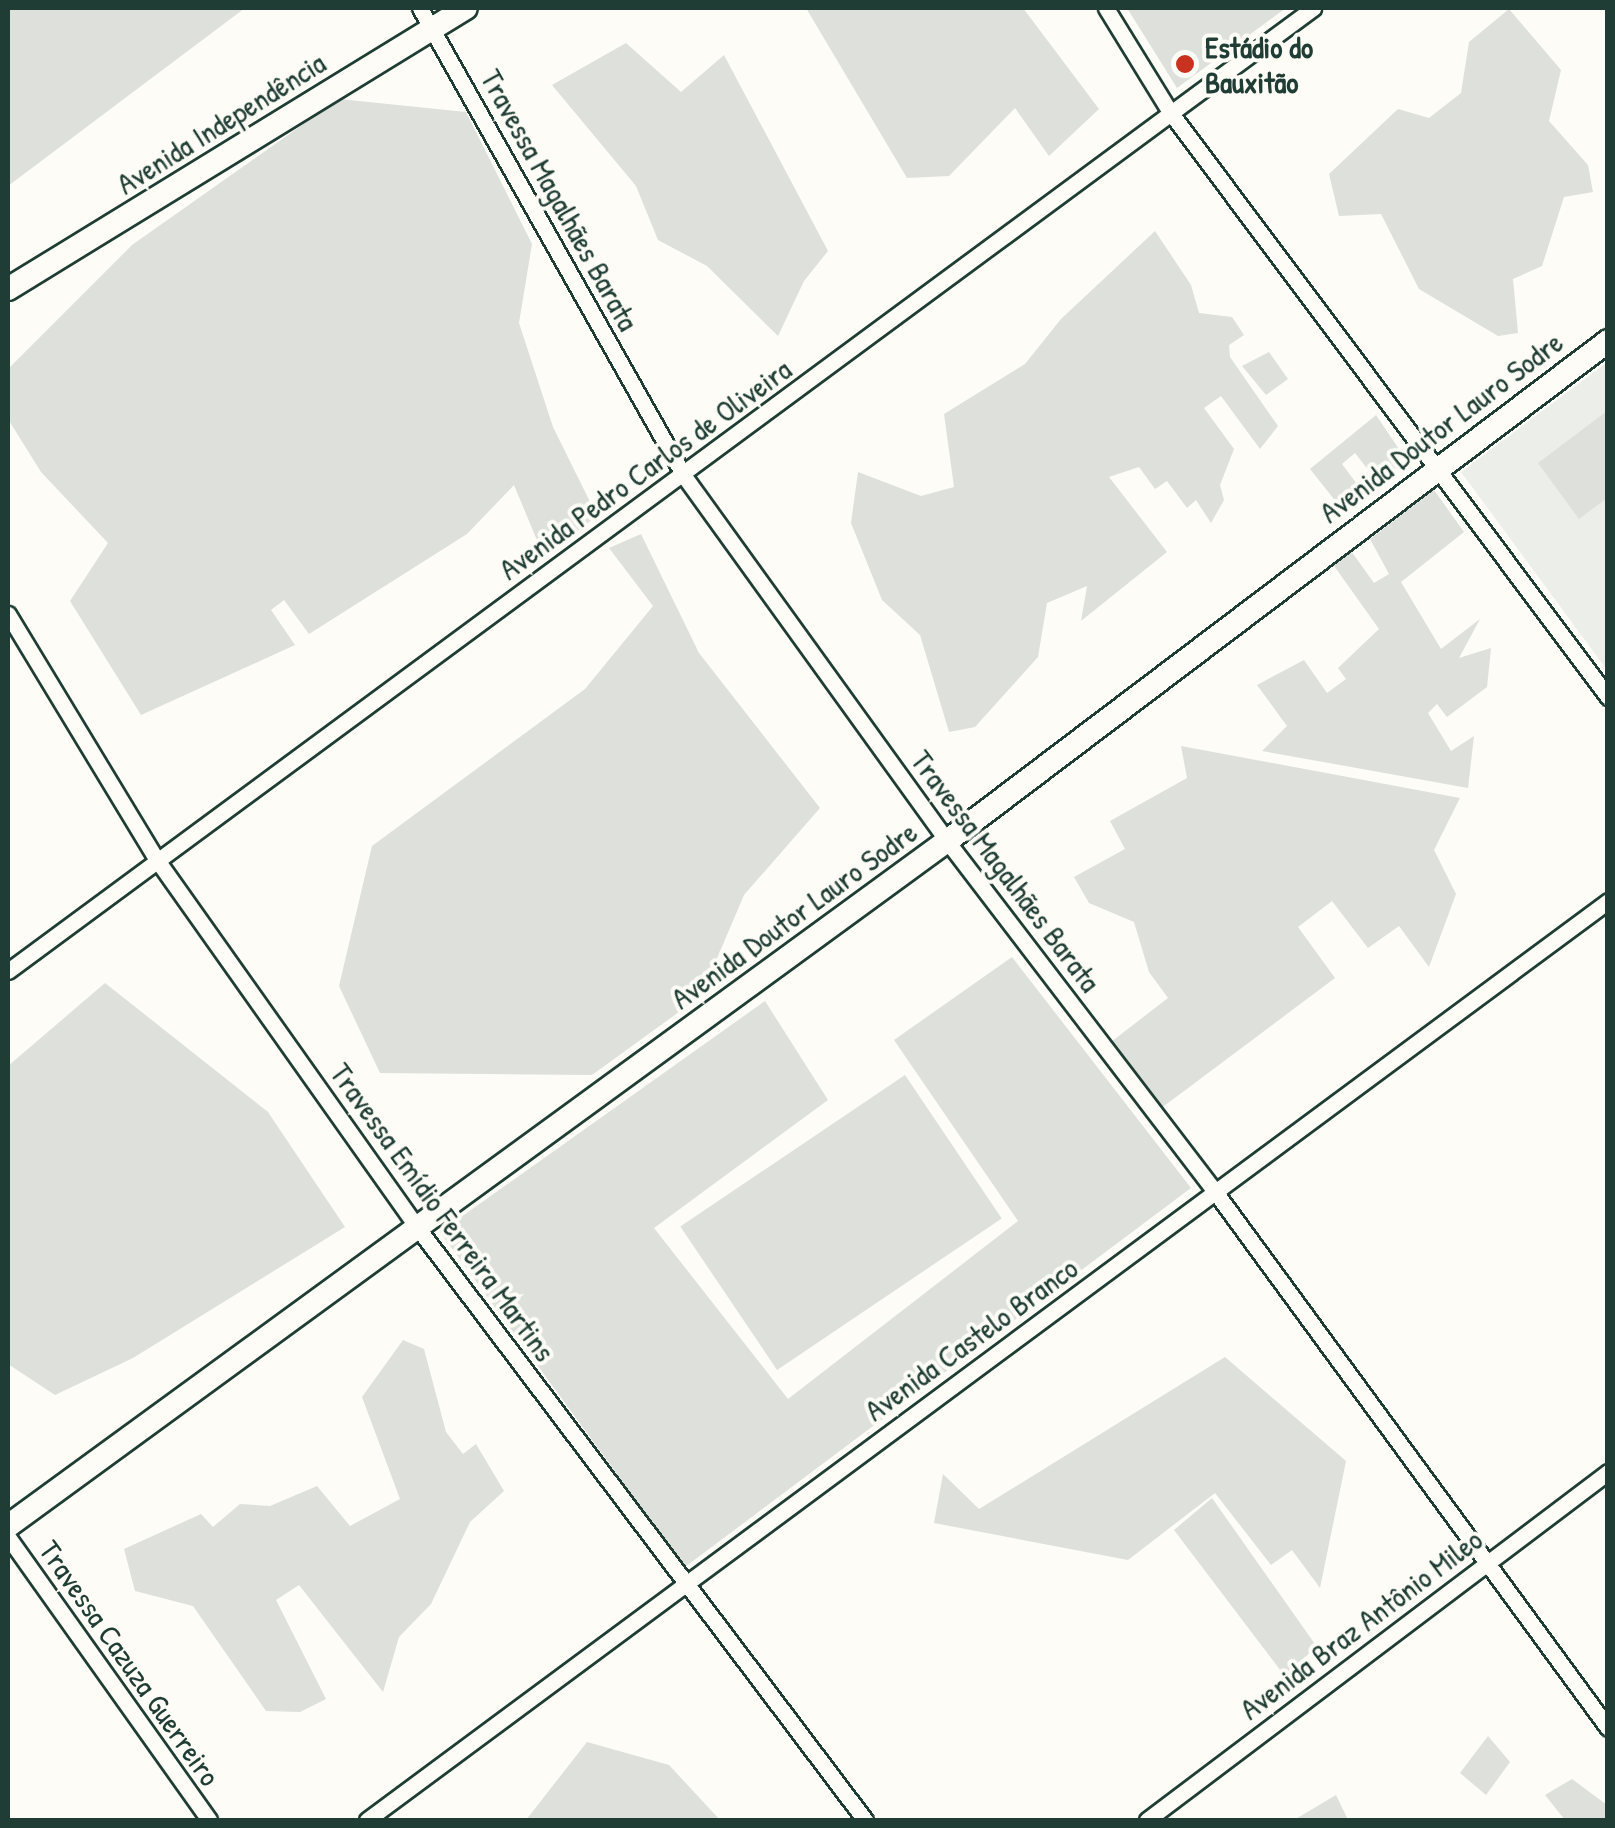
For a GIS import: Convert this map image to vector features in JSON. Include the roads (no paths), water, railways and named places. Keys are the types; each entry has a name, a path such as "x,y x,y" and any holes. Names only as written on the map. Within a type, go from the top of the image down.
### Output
{"street":[{"name":"Travessa Magalhães Barata","path":"420,8 684,476 947,842 1216,1193 1608,1728"},
{"name":"Avenida Independência","path":"8,289 466,8"},
{"path":"1106,8 1170,112 1608,698"},
{"name":"Avenida Pedro Carlos de Oliveira","path":"8,971 684,476 1313,8"},
{"name":"Avenida Doutor Lauro Sodre","path":"8,1526 947,842 1435,466 1608,341"},
{"name":"Travessa Emídio Ferreira Martins","path":"8,614 157,860 417,1226 865,1820"},
{"name":"Avenida Castelo Branco","path":"367,1820 1608,901"},
{"name":"Avenida Braz Antônio Mileo","path":"1147,1820 1608,1472"},
{"name":"Travessa Cazuza Guerreiro","path":"8,1537 208,1820"}],"place":[{"name":"Estádio do Bauxitão","path":"1185,64"}]}
